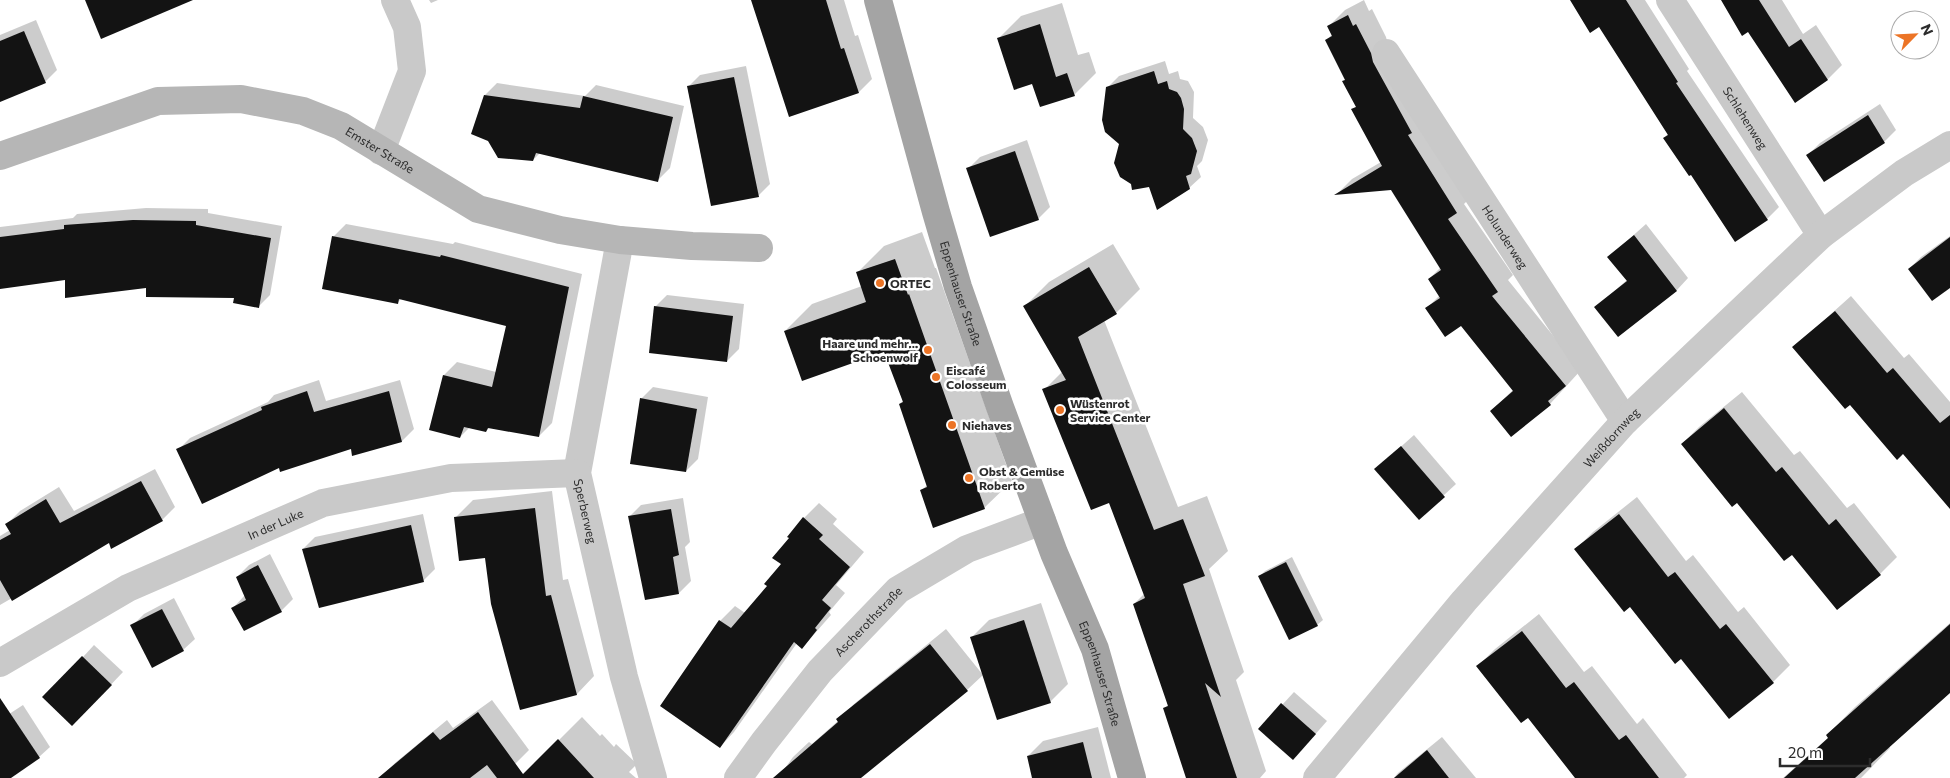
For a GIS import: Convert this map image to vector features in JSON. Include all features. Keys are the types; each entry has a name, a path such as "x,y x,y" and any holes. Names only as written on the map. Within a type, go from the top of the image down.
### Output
{"main road":[{"name":"Eppenhauser Straße","path":"878,0 954,273 1042,521 1068,589 1095,649 1132,778"}],"street":[{"path":"381,151 412,71 407,27 394,0"},
{"name":"Schlehenweg","path":"1670,0 1821,235"},
{"name":"Holunderweg","path":"1386,53 1625,421"},
{"name":"Emster Straße","path":"0,156 158,101 241,99 303,111 341,126 478,210 560,230 620,240 692,246 759,248"},
{"name":"Weißdornweg","path":"1317,778 1464,601 1625,421 1821,235 1904,173 1950,145"},
{"name":"Sperberweg","path":"620,240 577,473 624,677 653,778"},
{"name":"In der Luke","path":"0,663 128,588 323,503 451,478 577,473"},
{"name":"Ascherothstraße","path":"738,778 820,671 898,590 967,549 1042,521"}],"building":[{"path":"85,0 193,0 101,39"},
{"path":"751,0 826,0 841,49 844,48 859,93 789,117"},
{"path":"1570,0 1626,0 1678,82 1676,83 1768,220 1735,242 1691,175 1689,176 1663,138 1668,135 1599,27 1590,33"},
{"path":"1721,0 1759,0 1789,47 1801,39 1828,80 1795,103 1748,32 1742,36"},
{"path":"1348,15 1353,26 1356,24 1371,53 1373,62 1412,133 1408,135 1457,213 1448,219 1498,292 1492,296 1566,386 1548,401 1551,405 1511,437 1490,411 1513,391 1461,326 1445,337 1425,308 1440,298 1428,279 1441,270 1391,190 1334,195 1382,166 1351,109 1356,107 1342,81 1345,80 1325,40 1332,36 1327,26"},
{"path":"1040,24 1056,77 1067,73 1075,96 1040,107 1032,84 1014,90 997,38"},
{"path":"24,31 46,83 0,102 0,41"},
{"path":"1154,71 1158,84 1167,81 1169,89 1177,92 1181,98 1184,109 1183,129 1192,138 1197,151 1191,174 1186,176 1190,189 1157,210 1149,187 1132,190 1131,184 1120,177 1114,163 1119,144 1105,132 1102,120 1106,87"},
{"path":"734,77 759,197 711,206 687,86"},
{"path":"484,95 580,108 583,96 673,117 658,182 536,153 533,161 498,158 488,141 471,134"},
{"path":"1868,115 1885,143 1824,182 1806,155"},
{"path":"1015,151 1039,220 990,237 966,168"},
{"path":"133,220 196,221 196,225 271,238 259,308 233,303 234,298 146,297 146,288 65,298 65,280 0,289 0,237 64,229 64,225"},
{"path":"1634,235 1677,291 1618,337 1594,307 1627,281 1607,257"},
{"path":"332,236 440,257 441,255 569,287 539,437 488,428 486,432 464,427 460,438 429,430 443,375 492,387 506,326 399,299 398,304 322,289"},
{"path":"1950,237 1950,288 1932,301 1908,269"},
{"path":"895,259 985,509 933,528 920,490 927,487 899,404 903,402 884,352 802,381 784,331 866,302 856,272"},
{"path":"1089,267 1117,314 1078,337 1154,530 1183,519 1205,576 1183,584 1221,697 1205,683 1237,778 1186,778 1163,708 1168,706 1133,604 1145,598 1109,503 1091,510 1042,389 1066,380 1023,306"},
{"path":"654,306 733,316 727,362 649,353"},
{"path":"1835,311 1887,373 1893,368 1940,423 1950,415 1950,509 1903,454 1897,460 1850,405 1845,409 1792,347"},
{"path":"307,391 314,412 389,391 402,442 352,456 351,449 280,472 279,468 202,504 176,449 262,410 261,407"},
{"path":"640,398 697,409 686,472 630,464"},
{"path":"1724,408 1776,472 1782,467 1829,525 1836,519 1881,575 1837,610 1792,555 1784,561 1737,503 1732,507 1681,444"},
{"path":"1401,446 1445,497 1419,520 1374,469"},
{"path":"141,481 163,521 111,549 109,543 12,601 0,580 0,540 11,534 5,524 46,499 60,523"},
{"path":"535,508 546,596 551,595 577,695 520,710 491,604 485,558 459,561 454,517"},
{"path":"671,509 679,555 673,557 679,594 645,600 628,516"},
{"path":"1619,514 1668,577 1675,572 1720,629 1726,624 1774,683 1729,719 1681,659 1675,664 1630,607 1624,612 1574,549"},
{"path":"803,517 823,535 819,539 850,567 822,600 831,608 815,628 817,630 802,649 794,642 720,748 660,706 719,620 731,628 767,586 764,584 781,564 772,558"},
{"path":"411,525 424,582 319,608 302,549"},
{"path":"1286,562 1318,626 1289,640 1258,576"},
{"path":"258,565 282,612 244,631 231,608 246,600 236,577"},
{"path":"162,609 184,651 152,668 130,625"},
{"path":"1024,620 1051,703 997,720 970,637"},
{"path":"1950,624 1950,693 1855,778 1784,778 1828,738 1826,735"},
{"path":"1522,631 1566,688 1574,682 1619,740 1626,735 1659,778 1575,778 1528,718 1521,723 1476,666"},
{"path":"930,644 968,691 861,778 773,778 838,722 836,719"},
{"path":"82,656 112,685 72,726 42,697"},
{"path":"0,698 40,758 11,778 0,778"},
{"path":"1281,703 1316,734 1293,760 1258,729"},
{"path":"478,712 523,774 558,739 594,778 497,778 487,765 470,778 378,778 433,732 440,740"},
{"path":"1083,742 1092,778 1032,778 1027,756"},
{"path":"1427,750 1449,778 1394,778"}],"place":[{"name":"ORTEC","path":"880,283"},
{"name":"Haare und mehr... Schoenwolf","path":"928,350"},
{"name":"Eiscafé Colosseum","path":"936,377"},
{"name":"Wüstenrot Service Center","path":"1060,410"},
{"name":"Niehaves","path":"952,425"},
{"name":"Obst & Gemüse Roberto","path":"969,478"}]}
